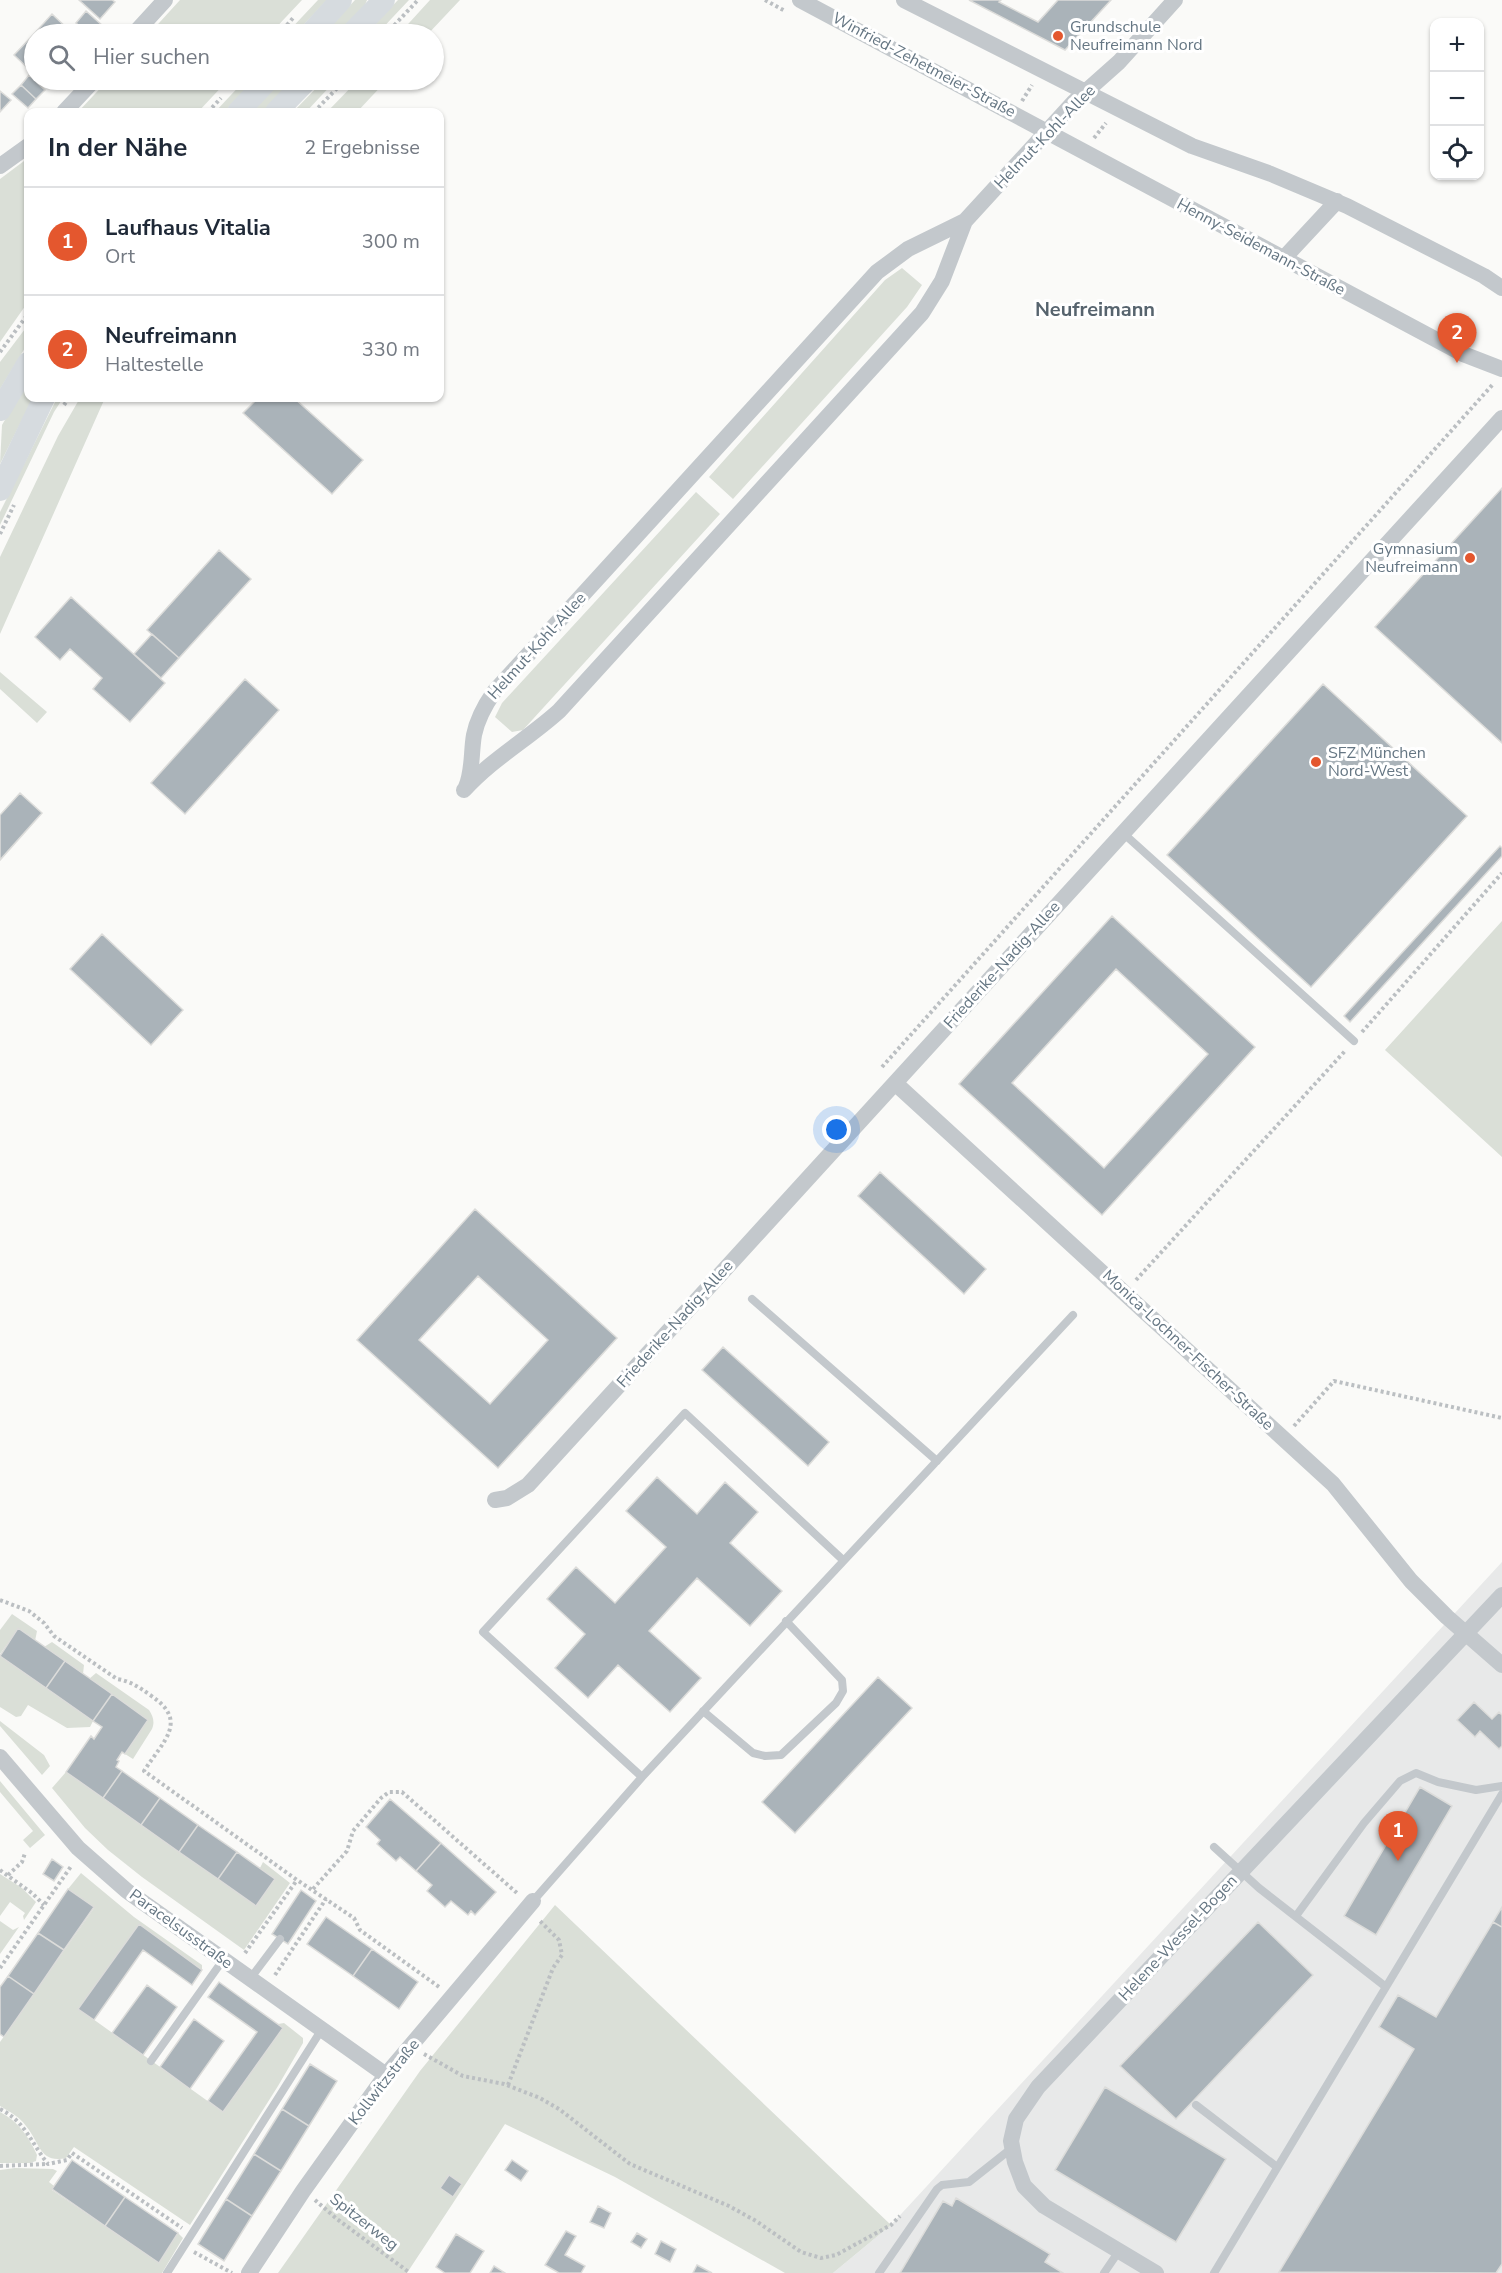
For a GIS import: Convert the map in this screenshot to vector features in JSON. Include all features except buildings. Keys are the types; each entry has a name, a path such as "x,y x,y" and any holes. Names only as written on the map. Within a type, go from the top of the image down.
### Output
{"main road":[{"path":"319,24 341,0"},
{"path":"361,24 384,0"},
{"path":"242,108 259,90"},
{"path":"280,108 297,90"},
{"path":"0,410 24,370"},
{"path":"0,490 42,402"}],"street":[{"path":"143,24 165,0"},
{"name":"Winfried-Zehetmeier-Straße","path":"800,0 1047,131"},
{"path":"904,0 1192,146 1271,174 1337,201 1484,276 1502,288"},
{"name":"Helmut-Kohl-Allee","path":"965,221 908,249 878,272 494,692 477,723 469,779 464,790 487,767 530,736 559,711 922,313 942,281 965,221 1047,131 1119,62 1175,0"},
{"path":"68,108 85,90"},
{"name":"Henny-Seidemann-Straße","path":"1047,131 1463,354 1478,359 1501,372"},
{"path":"0,166 24,149"},
{"path":"1284,258 1337,201"},
{"path":"1478,359 1502,355"},
{"name":"Friederike-Nadig-Allee","path":"495,1500 507,1498 528,1485 1502,418"},
{"name":"Monica-Lochner-Fischer-Straße","path":"895,1083 1284,1438 1345,1497 1411,1581 1465,1634 1502,1665"},
{"name":"Helene-Wessel-Bogen","path":"1156,2273 1044,2206 1024,2186 1015,2162 1011,2141 1016,2119 1038,2087 1502,1595"},
{"name":"Paracelsusstraße","path":"0,1757 82,1851 127,1891 386,2075"},
{"name":"Kollwitzstraße","path":"249,2273 303,2191 386,2075 530,1905"}],"lane":[{"path":"1123,833 1354,1041"},
{"path":"752,1299 937,1461"},
{"path":"530,1905 642,1777 1073,1315"},
{"path":"642,1777 483,1632 685,1413 843,1560"},
{"path":"703,1711 753,1753 765,1756 781,1755 836,1703 843,1691 843,1680 786,1621"},
{"path":"1296,1916 1364,1822 1400,1781 1416,1773 1438,1782 1476,1790 1502,1786"},
{"path":"1214,2273 1502,1794"},
{"path":"1214,1847 1241,1872 1386,1987"},
{"path":"250,1979 279,1939"},
{"path":"151,2061 229,1964"},
{"path":"167,2273 322,2029"},
{"path":"1196,2105 1277,2167"},
{"path":"879,2273 937,2189 942,2185 969,2182 1012,2148"},
{"path":"1104,2273 1119,2251"}],"path":[{"path":"395,24 418,0"},
{"path":"318,108 335,90"},
{"path":"0,352 24,319"},
{"path":"882,1067 1501,372"},
{"path":"1125,1292 1354,1041 1502,873"},
{"path":"1284,1438 1334,1381 1502,1418"},
{"path":"0,1600 29,1611 44,1623 54,1636 117,1679 128,1680 162,1702 170,1711 172,1722 167,1734 144,1771 354,1918 360,1930 452,1996"},
{"path":"313,1889 347,1851 353,1831 381,1798 389,1792 402,1792 530,1905 559,1941 562,1955 553,1968 508,2085"},
{"path":"0,1968 82,1851"},
{"path":"8,1875 22,1862 25,1853"},
{"path":"0,1870 44,1905"},
{"path":"229,1964 297,1880"},
{"path":"266,1990 326,1899"},
{"path":"412,2044 427,2057 463,2076 508,2085 540,2098 559,2109 630,2164 729,2206 756,2221 801,2252 820,2258 836,2255 891,2225 907,2209"},
{"path":"0,2109 17,2120 29,2133 39,2154 48,2164"},
{"path":"0,2166 48,2164 67,2160 72,2153 190,2234"},
{"name":"Spitzerweg","path":"303,2191 410,2273"},
{"path":"183,2245 232,2273"}],"shaded area":[{"path":"180,0 302,0 279,24 158,24"},
{"path":"318,0 327,0 304,24 295,24"},
{"path":"355,0 367,0 362,12 350,24 333,24"},
{"path":"398,0 409,0 386,24 375,24"},
{"path":"430,0 460,0 437,24 408,24"},
{"path":"99,90 219,90 202,108 82,108"},
{"path":"236,90 245,90 228,108 219,108"},
{"path":"273,90 287,90 270,108 256,108"},
{"path":"314,90 327,90 310,108 297,108"},
{"path":"348,90 378,90 361,108 331,108"},
{"path":"24,161 24,308 0,342 0,179"},
{"path":"902,268 922,285 907,307 733,499 709,477 885,280"},
{"path":"24,330 24,350 0,389 0,362"},
{"path":"24,387 24,402 31,402 0,464 2,425"},
{"path":"55,402 60,402 0,525 0,512"},
{"path":"78,402 103,402 0,634 0,557 58,436"},
{"path":"696,492 720,514 523,730 512,732 495,717 502,703"},
{"path":"0,672 47,712 37,723 0,689"},
{"path":"1502,921 1502,1157 1385,1050"},
{"path":"1502,1562 1502,2273 833,2273 891,2225"},
{"path":"12,1614 37,1631 35,1641 18,1629 0,1654 0,1630"},
{"path":"52,1642 84,1665 83,1674 44,1647"},
{"path":"0,1656 93,1721 90,1727 67,1728 28,1705 21,1716 16,1717 0,1707"},
{"path":"96,1673 149,1710 152,1715 152,1729 133,1759 125,1754 148,1720 89,1679"},
{"path":"0,1721 44,1755 50,1766 42,1775 0,1726"},
{"path":"66,1772 256,1905 275,1879 260,1868 263,1862 290,1883 244,1950 142,1877 85,1828 52,1788"},
{"path":"0,1781 45,1835 30,1848 23,1840 33,1831 0,1792"},
{"path":"81,1873 134,1917 202,1965 202,1970 139,1925 79,2009 223,2112 283,2028 278,2024 284,2023 303,2038 303,2043 278,2086 190,2225 74,2147 66,2158 57,2159 46,2155 24,2123 0,2106 0,2042 94,1908 68,1889"},
{"path":"0,1874 22,1888 36,1902 24,1920 25,1913 10,1902 0,1916"},
{"path":"555,1905 891,2225 833,2273 785,2273 615,2177 505,2124 407,2273 278,2273 420,2071"},
{"path":"0,1921 13,1930 19,1927 0,1954"},
{"path":"0,2112 18,2125 27,2136 37,2155 36,2161 0,2163"},
{"path":"15,2168 57,2171 49,2182 54,2186 52,2190 158,2262 178,2233 183,2238 162,2273 0,2273 0,2170"}],"place":[{"name":"Grundschule Neufreimann Nord","path":"1058,36"},
{"name":"Neufreimann","path":"1457,363"},
{"name":"Gymnasium Neufreimann","path":"1470,558"},
{"name":"SFZ München Nord-West","path":"1316,762"},
{"name":"Laufhaus Vitalia","path":"1398,1861"}],"district":[{"name":"Neufreimann","path":"1095,309"}]}
